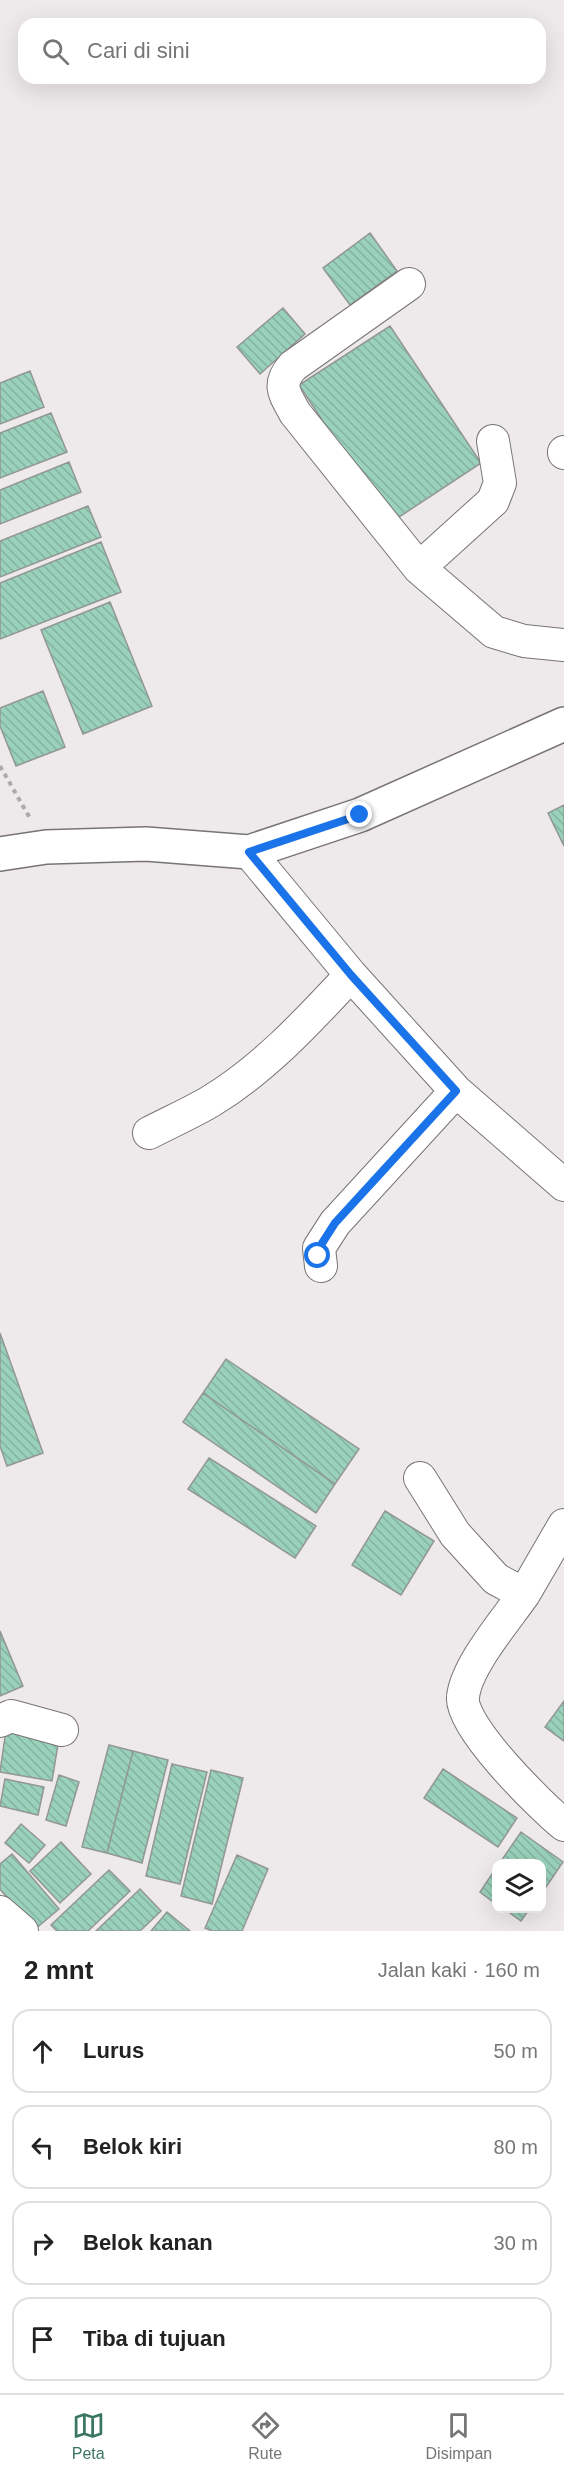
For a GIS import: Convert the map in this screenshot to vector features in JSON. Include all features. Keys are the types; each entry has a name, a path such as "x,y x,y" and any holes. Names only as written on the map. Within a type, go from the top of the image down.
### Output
{"street":[{"path":"409,284 293,366 286,374 283,390 295,413 419,568 494,632 524,641 564,645"},
{"path":"419,568 493,501 500,483 493,441"},
{"path":"0,854 46,847 146,844 249,852 360,815 564,724"},
{"path":"249,852 351,975 456,1091 564,1185"},
{"path":"149,1133 211,1101 245,1076 292,1038 351,975"},
{"path":"321,1266 319,1248 335,1223 456,1091"},
{"path":"420,1478 455,1534 496,1579 524,1594"},
{"path":"564,1526 524,1594 474,1666 466,1680 462,1699 471,1724 539,1804 564,1826"},
{"path":"0,1721 10,1716 62,1730"},
{"path":"0,1912 22,1931"}],"path":[{"path":"0,766 46,847"}],"building":[{"path":"370,233 397,271 350,305 323,268"},
{"path":"283,308 305,334 260,374 237,347"},
{"path":"390,326 481,463 390,523 299,385"},
{"path":"30,371 44,407 0,424 0,383"},
{"path":"51,413 67,452 0,478 0,433"},
{"path":"69,462 81,492 0,524 0,490"},
{"path":"88,506 101,537 0,577 0,541"},
{"path":"101,542 121,592 0,639 0,583"},
{"path":"110,602 152,706 83,734 41,630"},
{"path":"43,691 65,747 16,766 0,726 0,708"},
{"path":"564,805 564,846 548,813"},
{"path":"0,1333 43,1453 7,1466 0,1446"},
{"path":"226,1359 359,1449 335,1484 203,1393"},
{"path":"203,1393 335,1484 316,1513 183,1422"},
{"path":"209,1458 316,1526 295,1558 188,1489"},
{"path":"385,1511 434,1541 401,1595 352,1565"},
{"path":"0,1631 23,1686 0,1696"},
{"path":"564,1701 564,1741 545,1727"},
{"path":"7,1723 60,1732 52,1781 0,1772"},
{"path":"109,1745 133,1751 107,1853 82,1847"},
{"path":"133,1751 168,1760 142,1863 107,1853"},
{"path":"172,1764 207,1772 180,1884 146,1876"},
{"path":"443,1769 517,1818 498,1847 424,1798"},
{"path":"211,1770 243,1778 212,1904 181,1896"},
{"path":"59,1775 79,1782 66,1826 46,1820"},
{"path":"5,1779 44,1787 38,1815 0,1806"},
{"path":"21,1824 45,1845 29,1863 5,1843"},
{"path":"521,1832 563,1862 546,1887 546,1859 502,1859"},
{"path":"61,1842 91,1874 60,1903 30,1871"},
{"path":"12,1854 59,1909 34,1930 0,1889 0,1864"},
{"path":"237,1855 268,1869 242,1931 212,1931 205,1928"},
{"path":"109,1870 130,1891 88,1931 57,1931 51,1925"},
{"path":"492,1874 492,1901 480,1892"},
{"path":"140,1889 161,1911 140,1931 96,1931"},
{"path":"167,1912 190,1931 151,1931"},
{"path":"510,1913 527,1913 521,1921"}],"route":[{"path":"318,1256 319,1248 335,1223 456,1091 351,975 249,852 360,815"}]}
